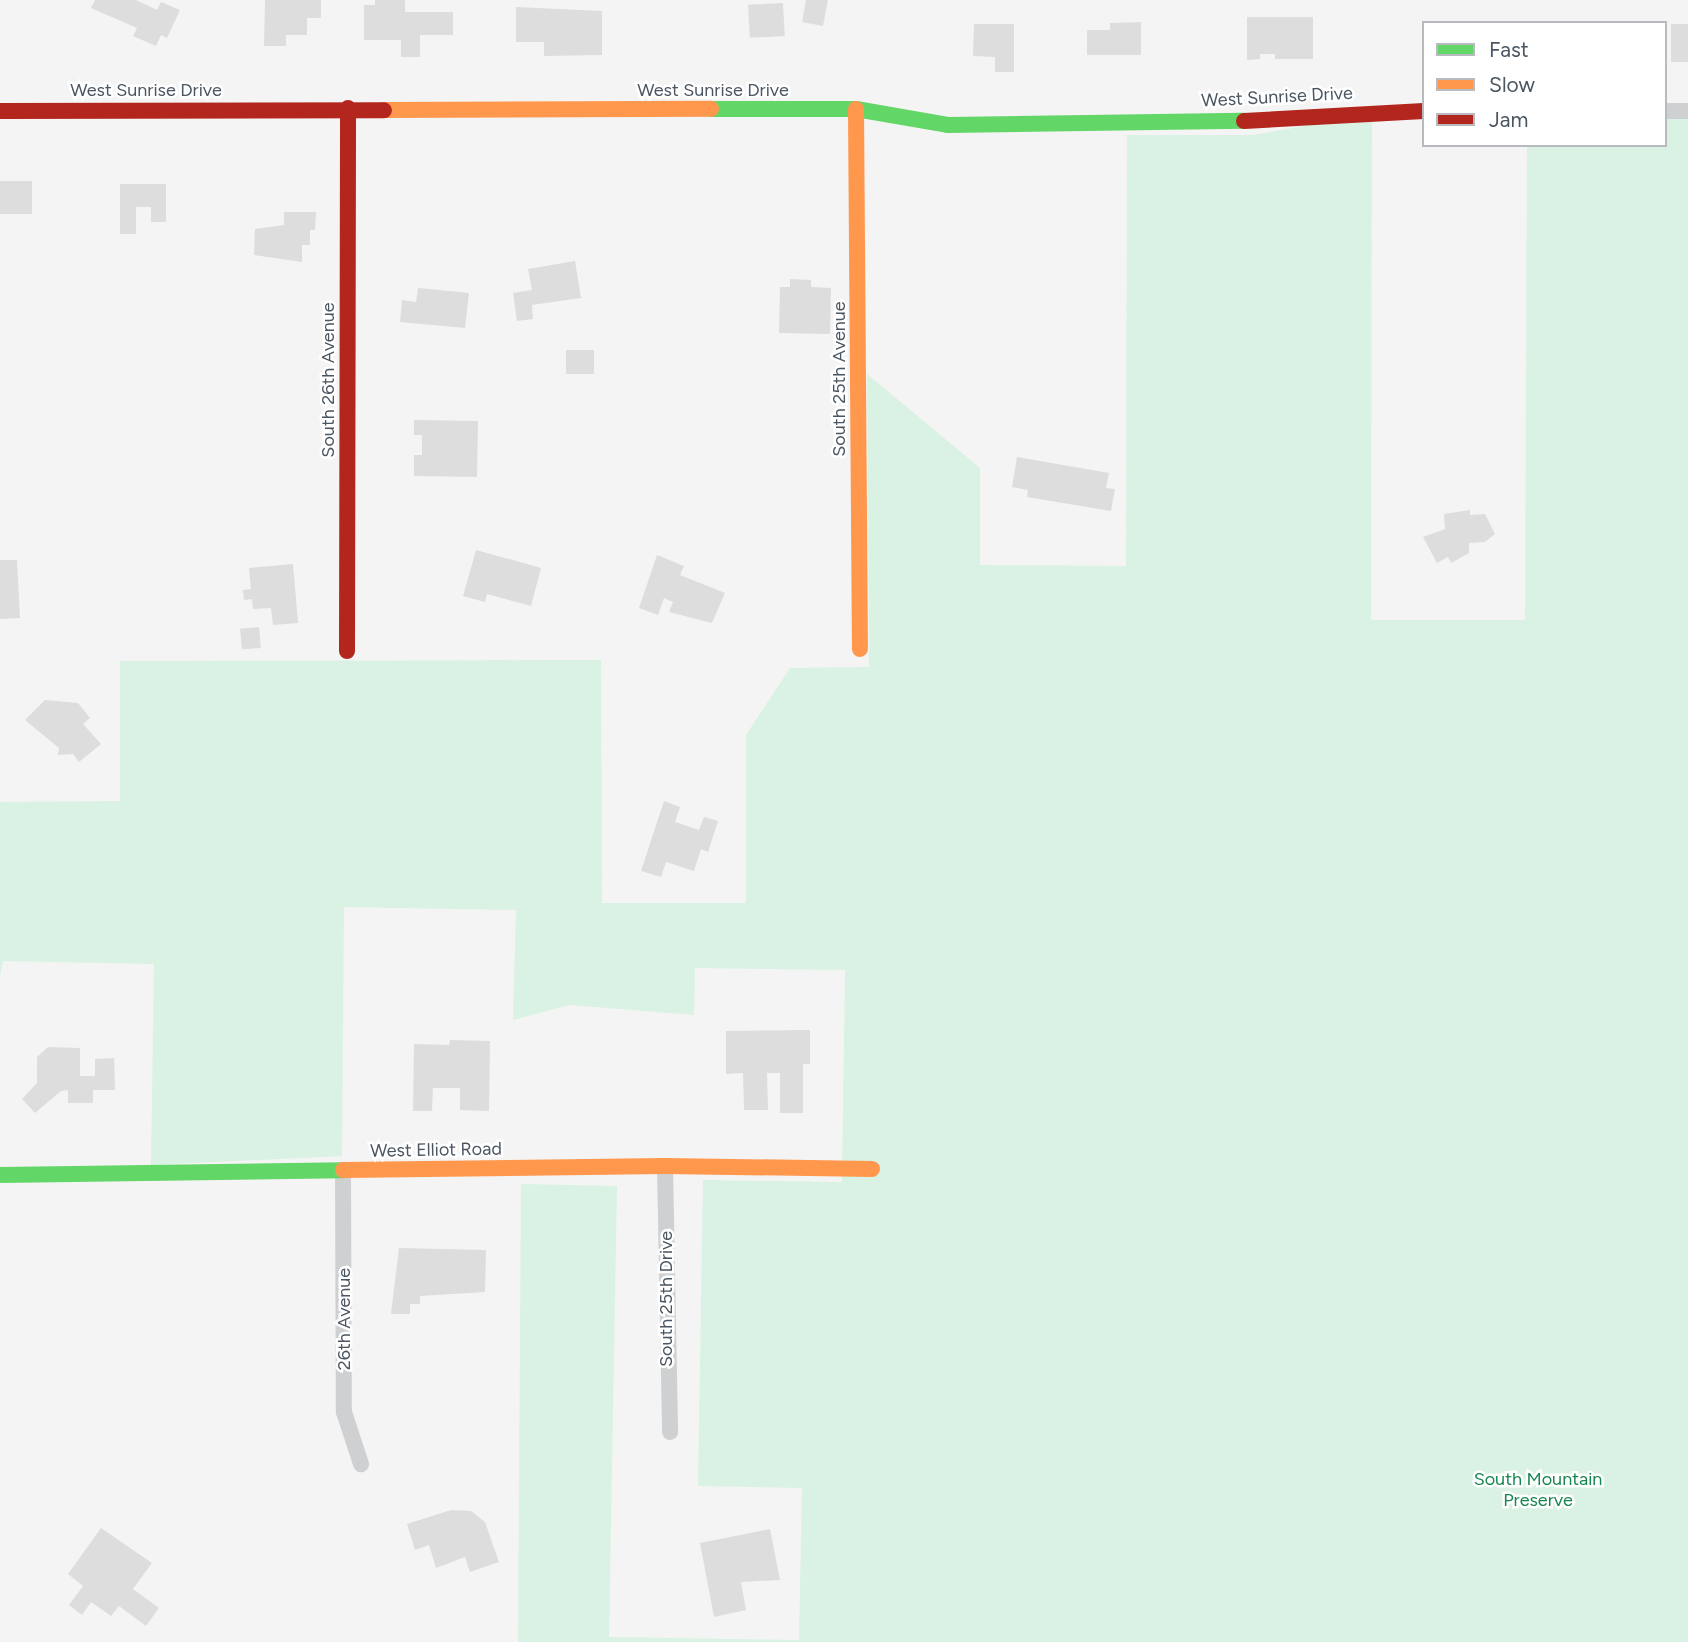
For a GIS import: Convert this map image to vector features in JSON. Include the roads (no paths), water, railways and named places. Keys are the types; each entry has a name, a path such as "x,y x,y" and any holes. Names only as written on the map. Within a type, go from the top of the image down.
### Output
{"street":[{"name":"West Sunrise Drive","path":"0,111 348,108 856,109 948,125 1261,121 1422,111"},
{"name":"South 26th Avenue","path":"346,651 348,108"},
{"name":"South 25th Avenue","path":"856,109 860,649"},
{"path":"1667,111 1688,111"},
{"name":"West Elliot Road","path":"0,1175 665,1166 872,1168"},
{"name":"South 25th Drive","path":"665,1166 670,1432"},
{"name":"26th Avenue","path":"343,1170 344,1412 361,1464"}],"park label":[{"name":"South Mountain Preserve","path":"1538,1490"}]}
